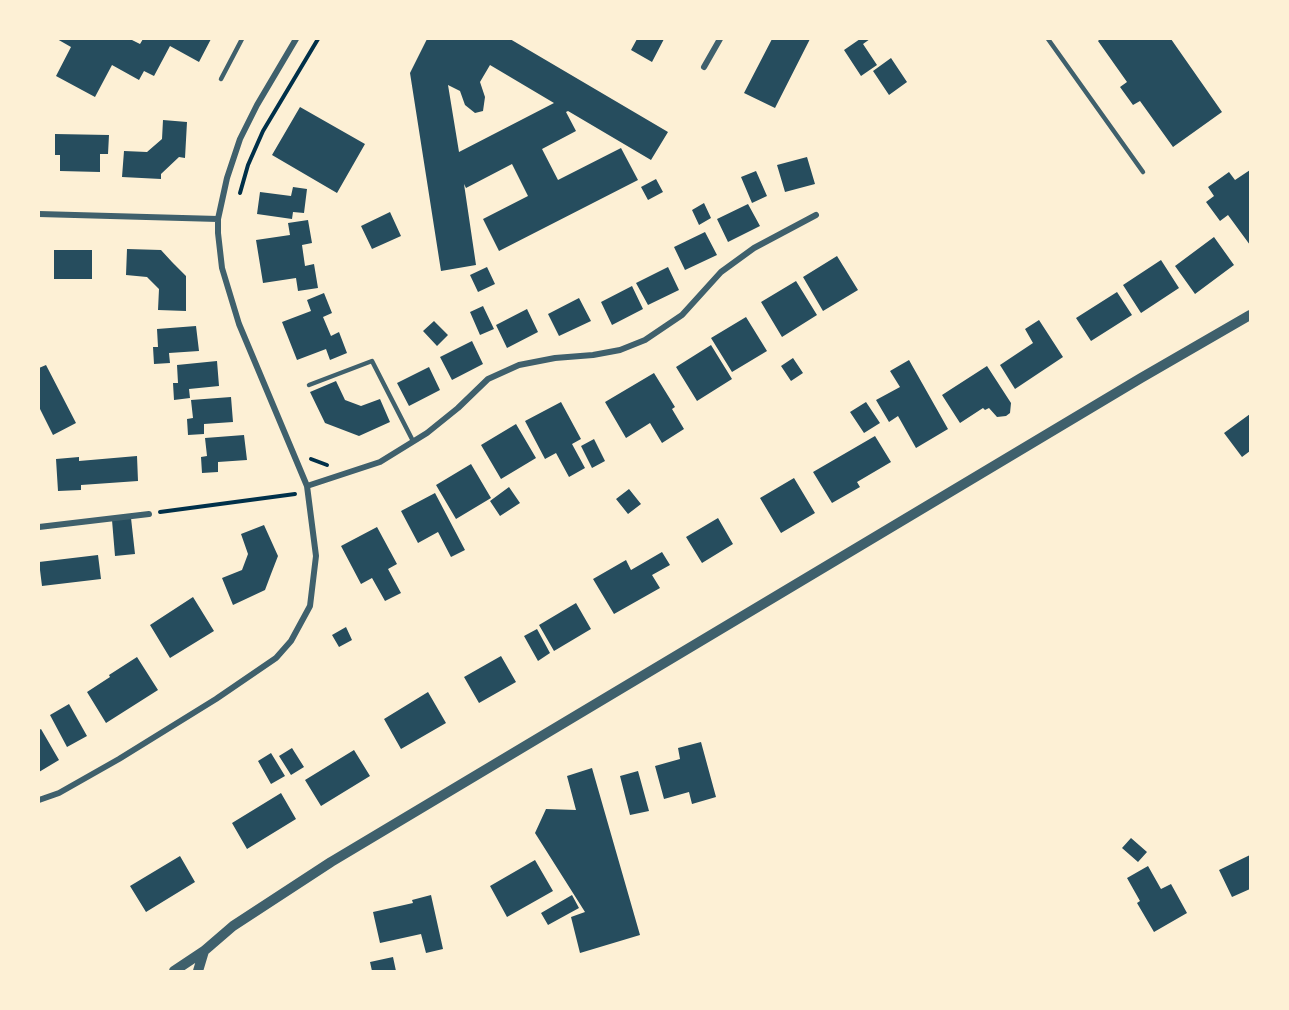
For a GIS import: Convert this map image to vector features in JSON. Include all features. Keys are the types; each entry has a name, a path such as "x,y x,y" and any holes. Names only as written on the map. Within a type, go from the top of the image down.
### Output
{"street":[{"path":"39,800 80,782 216,699 276,658 291,641 310,606 316,556 307,489 230,300 222,268 218,219 227,178 240,139 296,39"},
{"path":"704,67 720,39"},
{"path":"39,214 218,219"},
{"path":"307,489 380,462 458,408 488,379 519,365 620,350 645,340 682,315 721,272 754,248 816,215"},
{"path":"174,971 204,951 232,926 331,862 1250,315"},
{"path":"39,527 149,514"},
{"path":"198,971 204,951"}],"lane":[{"path":"221,79 242,39"},
{"path":"1047,39 1143,172"},
{"path":"309,385 372,361 413,441"}],"path":[{"path":"240,194 248,165 263,131 318,39"},
{"path":"309,458 334,465"},
{"path":"149,514 307,489"}],"building":[{"path":"57,39 130,39 140,44 143,39 211,39 199,62 170,46 154,76 144,71 139,80 112,65 95,97 56,76 71,47"},
{"path":"427,39 510,39 668,132 651,160 568,111 566,112 576,131 542,149 558,180 621,148 638,180 499,251 483,219 528,196 512,164 466,188 464,184 476,265 441,271 410,73","holes":["490,65 554,103 459,152 448,85 460,91 465,105 475,113 483,111 485,97 480,82"]},
{"path":"637,39 664,39 652,62 631,50"},
{"path":"772,39 810,39 775,108 744,93"},
{"path":"860,39 870,39 863,44 877,65 861,76 844,50"},
{"path":"1100,39 1171,39 1222,112 1173,147 1140,101 1133,105 1120,87 1127,82 1098,41"},
{"path":"891,58 907,82 889,95 873,71"},
{"path":"300,107 365,144 337,193 272,155"},
{"path":"163,120 187,122 185,158 179,157 161,174 161,179 122,177 124,151 147,152 162,139"},
{"path":"55,134 109,135 108,154 100,154 100,172 60,171 60,155 55,155"},
{"path":"807,157 815,184 785,192 777,165"},
{"path":"1250,170 1250,245 1228,215 1220,221 1206,202 1214,196 1208,187 1229,172 1235,180"},
{"path":"756,171 767,196 752,203 741,177"},
{"path":"656,179 663,192 648,200 641,187"},
{"path":"293,187 307,189 304,213 293,212 292,219 257,214 260,192 291,196"},
{"path":"704,203 711,218 699,225 692,210"},
{"path":"748,204 760,226 728,242 717,219"},
{"path":"390,212 401,236 372,249 361,226"},
{"path":"308,220 312,243 302,245 305,266 314,264 318,288 298,291 296,278 263,283 256,240 290,235 288,223"},
{"path":"705,232 717,255 685,270 674,247"},
{"path":"1214,237 1234,265 1195,294 1175,266"},
{"path":"127,249 161,250 186,276 186,311 158,310 159,289 147,277 126,275"},
{"path":"54,250 92,250 92,279 54,279"},
{"path":"837,256 858,290 823,311 803,277"},
{"path":"1161,260 1179,288 1141,313 1123,285"},
{"path":"487,267 495,284 478,292 470,275"},
{"path":"668,267 679,290 648,305 636,283"},
{"path":"796,281 817,315 782,337 761,302"},
{"path":"632,286 643,309 612,325 601,302"},
{"path":"1117,292 1132,315 1091,341 1076,318"},
{"path":"324,293 332,313 323,317 331,336 339,332 347,353 330,360 326,349 297,360 282,322 311,311 307,300"},
{"path":"579,298 591,321 559,336 548,314"},
{"path":"483,306 494,329 480,335 470,312"},
{"path":"527,309 538,332 507,348 496,325"},
{"path":"746,317 767,351 732,372 711,338"},
{"path":"1039,320 1063,357 1015,389 1000,365 1033,343 1025,329"},
{"path":"434,321 448,335 437,346 423,331"},
{"path":"196,326 199,351 169,353 170,363 154,364 153,347 158,347 157,329"},
{"path":"472,341 483,364 452,380 440,357"},
{"path":"711,345 732,379 697,401 676,367"},
{"path":"793,358 803,373 791,381 781,366"},
{"path":"909,360 948,429 916,448 898,416 889,422 876,400 900,387 890,371"},
{"path":"217,361 219,386 189,389 190,398 174,400 173,383 178,383 177,365"},
{"path":"46,365 76,423 53,435 39,407 39,368"},
{"path":"987,366 1011,403 1010,413 997,417 989,408 985,410 983,408 960,423 942,395"},
{"path":"429,367 440,390 409,406 397,383"},
{"path":"654,373 675,407 672,409 684,429 662,443 650,423 626,438 605,402"},
{"path":"336,381 345,400 361,406 380,399 390,422 359,436 325,423 310,392"},
{"path":"231,397 233,422 204,424 204,434 188,435 187,419 193,418 191,400"},
{"path":"561,402 581,439 572,444 585,468 569,477 556,453 545,459 525,421"},
{"path":"866,402 880,423 864,433 850,412"},
{"path":"1250,414 1250,451 1242,457 1224,433"},
{"path":"516,424 536,458 501,479 481,445"},
{"path":"244,435 247,460 218,462 218,472 202,473 201,457 207,456 205,438"},
{"path":"875,436 891,462 857,482 860,487 832,503 813,472"},
{"path":"594,439 605,461 592,468 581,446"},
{"path":"137,456 138,481 81,485 81,490 58,491 56,459 79,457 79,461"},
{"path":"471,464 491,498 456,519 436,485"},
{"path":"794,478 815,513 781,533 760,498"},
{"path":"509,487 520,503 500,516 490,501"},
{"path":"629,489 641,504 628,514 616,499"},
{"path":"435,493 465,550 451,557 438,532 418,543 401,511"},
{"path":"131,518 135,554 115,556 112,520"},
{"path":"718,518 733,544 702,563 686,537"},
{"path":"264,525 278,556 265,590 233,605 222,578 242,570 248,554 241,534"},
{"path":"377,527 397,564 388,569 401,593 385,601 372,578 361,584 341,546"},
{"path":"662,552 670,565 652,575 660,588 614,614 593,579 626,560 631,570"},
{"path":"98,555 101,579 42,586 39,562"},
{"path":"193,597 214,631 170,658 150,625"},
{"path":"576,603 591,629 554,651 539,625"},
{"path":"346,627 352,640 339,647 332,635"},
{"path":"537,629 550,653 538,661 524,636"},
{"path":"501,656 516,682 479,703 464,677"},
{"path":"137,657 158,690 106,723 87,692"},
{"path":"428,692 446,723 401,749 384,719"},
{"path":"69,704 87,736 67,747 50,715"},
{"path":"41,729 59,760 39,772 39,730"},
{"path":"701,742 716,797 692,804 689,792 664,799 655,766 680,759 678,748"},
{"path":"292,748 304,767 291,775 279,756"},
{"path":"354,750 370,776 321,806 305,780"},
{"path":"271,753 285,776 271,784 258,761"},
{"path":"592,768 640,935 580,953 571,917 585,912 535,833 546,809 576,810 567,776"},
{"path":"638,771 649,811 630,815 620,776"},
{"path":"281,793 296,819 247,849 232,823"},
{"path":"1131,838 1147,852 1138,862 1122,848"},
{"path":"1250,855 1250,889 1232,897 1219,870"},
{"path":"180,856 195,882 146,912 130,886"},
{"path":"535,860 553,891 507,917 490,886"},
{"path":"1148,866 1161,889 1171,884 1187,913 1154,932 1137,903 1140,901 1127,878"},
{"path":"431,895 443,949 426,953 421,934 380,943 373,912 413,903 412,900"},
{"path":"572,895 579,908 548,925 541,913"},
{"path":"393,957 396,971 372,971 370,962"}]}
